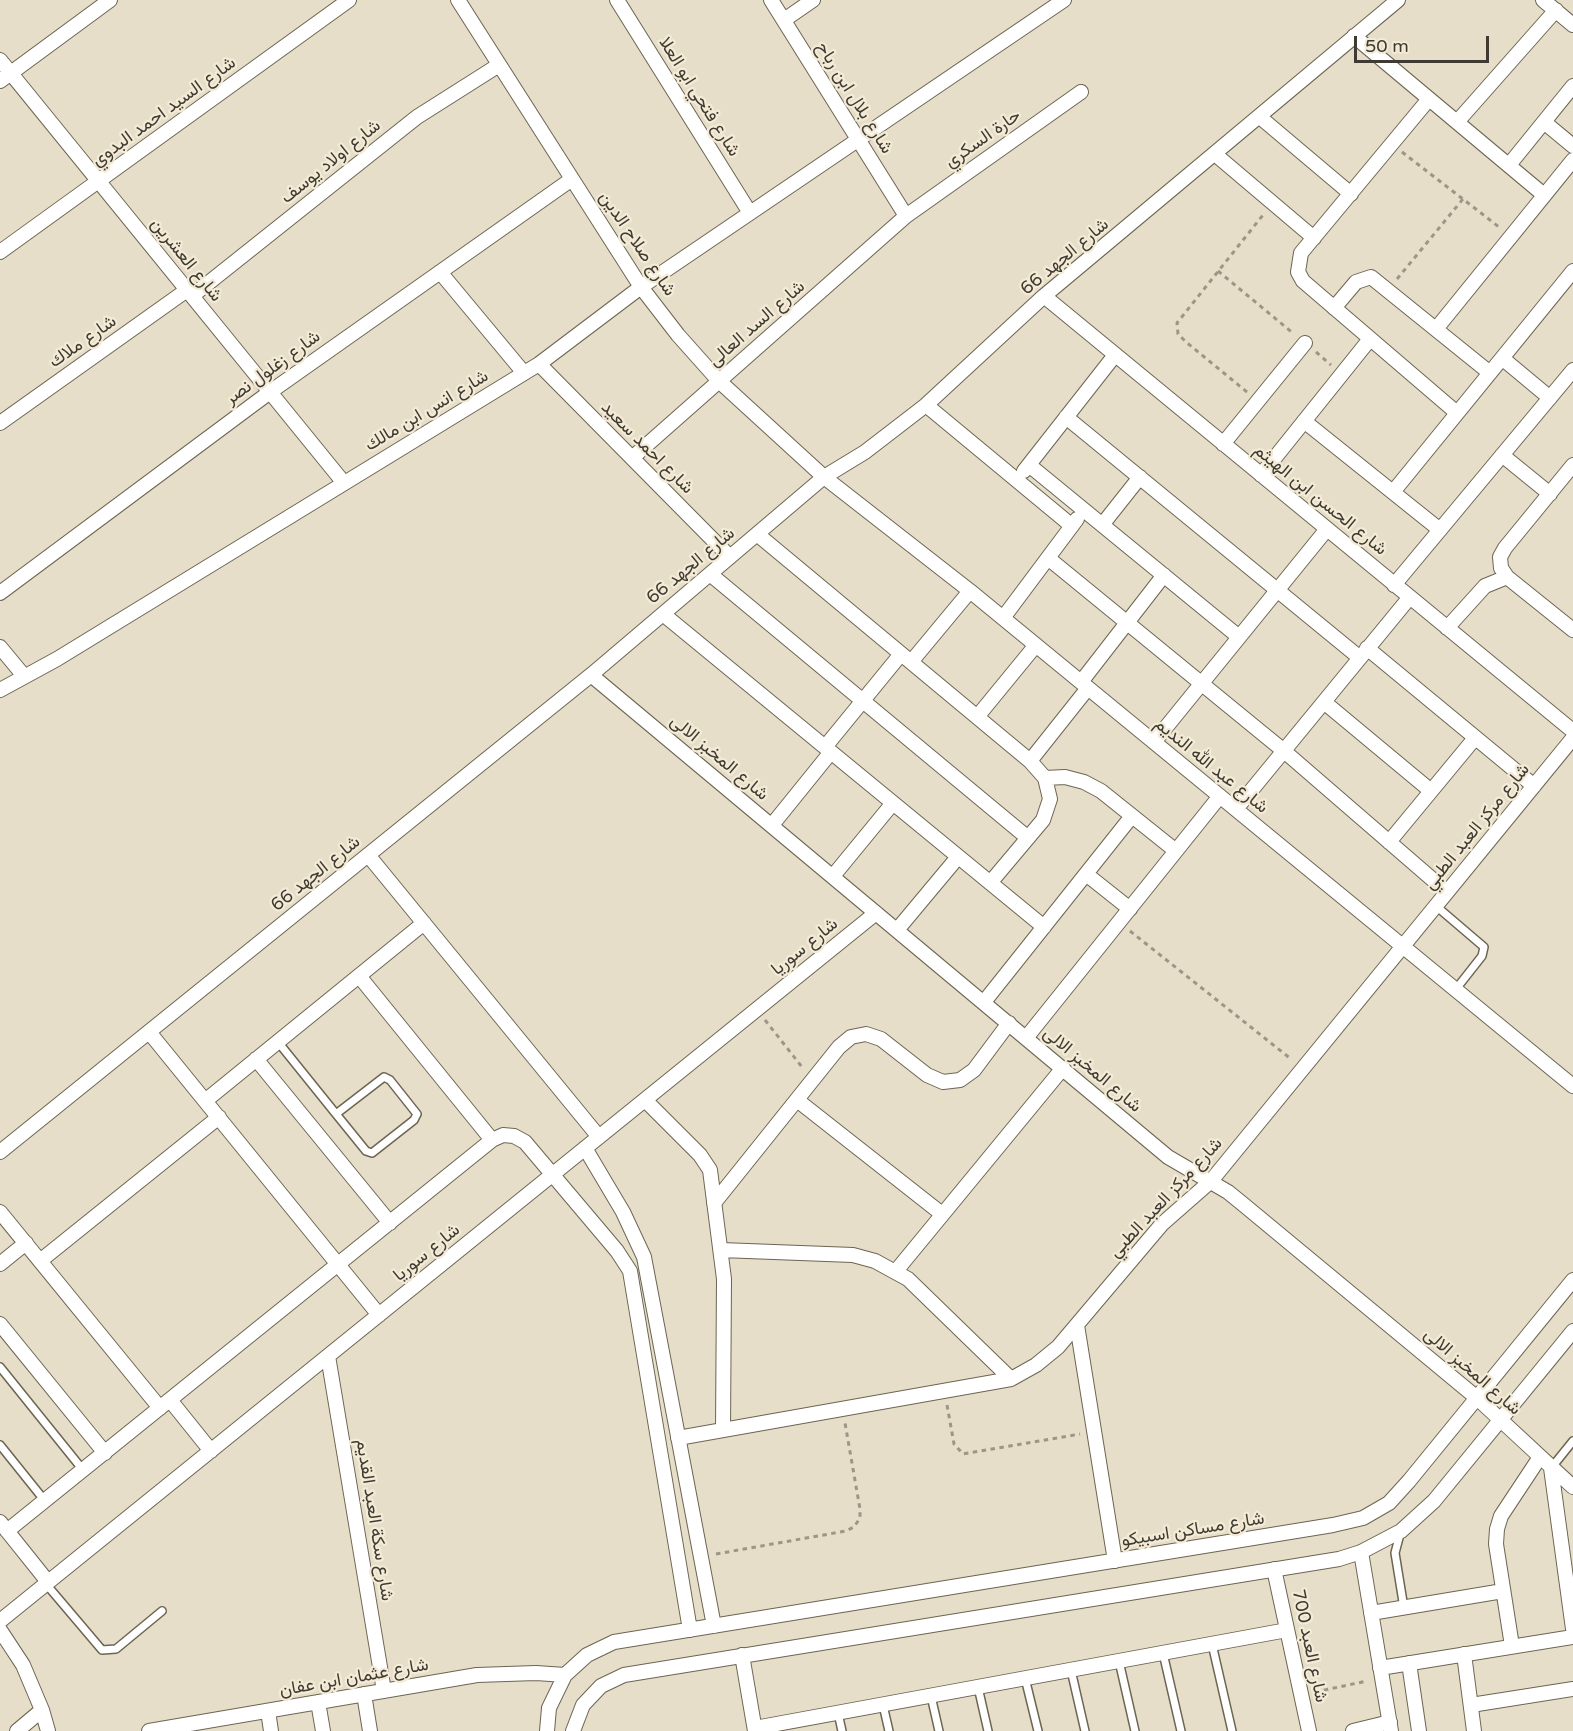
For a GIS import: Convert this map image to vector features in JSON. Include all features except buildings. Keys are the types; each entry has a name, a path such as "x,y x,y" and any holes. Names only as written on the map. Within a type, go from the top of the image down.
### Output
{"street":[{"path":"5,77 110,0"},
{"name":"شارع السيد احمد البدوي","path":"0,252 349,0"},
{"name":"شارع صلاح الدين","path":"458,0 641,287 678,335 719,381 824,477"},
{"name":"شارع فتحي ابو العلا","path":"617,0 750,213"},
{"name":"شارع بلال ابن رباح","path":"771,0 906,216"},
{"path":"784,20 813,0"},
{"name":"شارع انس ابن مالك","path":"0,690 57,659 539,364 641,287 1064,0"},
{"name":"شارع الجهد 66","path":"0,1152 591,675 824,477 865,452 926,405 1044,296 1261,118 1398,0"},
{"path":"1543,0 1573,25"},
{"path":"1457,122 1556,10"},
{"path":"1354,36 1544,195"},
{"name":"شارع العشرين","path":"0,60 5,77 99,181 344,483"},
{"name":"شارع اولاد يوسف","path":"190,293 417,117 499,65"},
{"path":"1509,165 1573,86"},
{"name":"حارة السكري","path":"906,216 1081,92"},
{"path":"1429,99 1301,254 1298,273 1303,281 1457,412"},
{"path":"1261,118 1351,194"},
{"path":"1544,122 1573,146"},
{"path":"1216,155 1314,238"},
{"path":"1436,328 1573,160"},
{"name":"شارع زغلول نصر","path":"0,593 270,392 572,179"},
{"name":"شارع السد العالى","path":"632,458 906,216"},
{"path":"1393,492 1573,271"},
{"path":"440,272 524,373"},
{"path":"1334,308 1363,278 1371,277 1389,289 1490,373"},
{"name":"شارع ملاك","path":"0,423 190,293"},
{"name":"شارع الحسن ابن الهيثم","path":"1044,296 1573,731"},
{"path":"1261,475 1370,339"},
{"path":"1223,444 1305,343"},
{"path":"1017,480 1115,355"},
{"path":"1502,358 1550,398"},
{"name":"شارع احمد سعيد","path":"539,364 730,557"},
{"path":"1394,585 1573,370"},
{"path":"926,405 1072,526"},
{"path":"1066,417 1277,590 1364,653 1534,786"},
{"path":"1304,421 1440,530"},
{"path":"1502,455 1550,494"},
{"path":"1029,465 1239,637"},
{"path":"1573,465 1500,557 1501,568 1507,577 1573,630"},
{"name":"شارع عبد الله النديم","path":"824,477 970,591 1573,1086"},
{"path":"1102,525 1140,477"},
{"path":"1003,618 1084,510"},
{"path":"1154,742 1327,529"},
{"path":"757,534 1030,761 1045,778 1050,799 1042,820 990,883"},
{"path":"1048,558 1284,751 1447,892"},
{"path":"710,574 1028,838"},
{"path":"1030,761 1127,622 1164,575"},
{"path":"1447,628 1485,586 1507,577"},
{"path":"772,825 862,701 970,591"},
{"path":"1236,809 1410,597"},
{"path":"663,614 1044,927"},
{"path":"977,717 1036,645"},
{"path":"0,647 24,676"},
{"name":"شارع المخبز الالى","path":"591,675 1168,1157 1210,1181 1244,1205 1477,1398 1573,1487"},
{"path":"1324,702 1431,791"},
{"path":"1389,842 1475,738"},
{"name":"شارع مركز العبد الطبي","path":"678,1438 1011,1379 1036,1365 1058,1347 1162,1224 1210,1181 1573,738"},
{"path":"1045,778 1065,777 1084,782 1101,791 1176,851"},
{"path":"1026,1038 1220,796"},
{"path":"833,876 893,803"},
{"path":"984,1002 1132,816"},
{"path":"368,855 599,1137"},
{"path":"897,930 958,857"},
{"path":"1086,874 1130,909"},
{"name":"شارع سوريا","path":"0,1621 876,913"},
{"path":"205,1101 424,923"},
{"path":"359,976 492,1140"},
{"path":"714,1203 850,1037 866,1034 881,1039 927,1076 943,1082 960,1080 974,1070 1009,1023"},
{"path":"149,1032 379,1315"},
{"path":"256,1059 390,1223"},
{"path":"896,1271 1063,1068"},
{"path":"645,1100 706,1162 724,1279 723,1430"},
{"path":"797,1100 942,1214"},
{"path":"40,1261 219,1117"},
{"path":"47,1583 4,1527 45,1501 492,1140 502,1135 514,1136 525,1142 617,1251 630,1271 690,1630"},
{"path":"585,1148 623,1212 644,1257 714,1626"},
{"path":"0,1212 165,1404 211,1450"},
{"path":"0,1264 26,1244"},
{"path":"721,1250 853,1255 875,1261 896,1271 1011,1379"},
{"name":"شارع مساكن اسبيكو","path":"565,1675 587,1655 614,1642 1115,1561 1363,1518 1389,1503 1573,1280"},
{"path":"0,1324 105,1453"},
{"path":"1077,1324 1115,1561"},
{"path":"573,1731 583,1705 601,1686 624,1675 1274,1569 1361,1552 1401,1531 1434,1501 1573,1331"},
{"name":"شارع سكة العبد القديم","path":"328,1356 384,1691"},
{"path":"1512,1646 1496,1544 1497,1529 1501,1516 1540,1457"},
{"path":"1551,1468 1573,1629"},
{"path":"1353,1731 1390,1726 1361,1552"},
{"name":"شارع العبد 700","path":"1274,1569 1309,1731"},
{"path":"1371,1613 1503,1592"},
{"path":"0,1630 23,1665 42,1710 48,1731"},
{"path":"742,1655 755,1730 1287,1630"},
{"path":"1381,1673 1409,1663 1573,1637"},
{"path":"1464,1654 1474,1731"},
{"path":"1409,1663 1419,1731"},
{"name":"شارع عثمان ابن عفان","path":"149,1731 477,1675 536,1672 565,1675"},
{"path":"547,1731 549,1708 565,1675"},
{"path":"1471,1705 1573,1689"},
{"path":"364,1694 370,1731"},
{"path":"318,1702 323,1731"},
{"path":"17,1731 42,1710"},
{"path":"268,1711 271,1731"}],"lane":[{"path":"1436,906 1484,947 1482,956 1456,989"},
{"path":"278,1042 336,1114 366,1150 372,1153 414,1120 417,1114 390,1080 384,1077 336,1114"},
{"path":"0,1367 84,1470"},
{"path":"1551,1468 1573,1441"},
{"path":"0,1445 45,1501"},
{"path":"1401,1531 1395,1553 1404,1608"},
{"path":"47,1583 102,1650 116,1649 162,1611"},
{"path":"1212,1644 1232,1731"},
{"path":"1163,1653 1181,1731"},
{"path":"1119,1661 1135,1731"},
{"path":"1071,1670 1085,1731"},
{"path":"1025,1678 1038,1731"},
{"path":"978,1687 988,1731"},
{"path":"931,1696 939,1731"},
{"path":"883,1705 889,1731"},
{"path":"838,1713 842,1731"}],"path":[{"path":"1391,144 1511,236"},
{"path":"1389,289 1463,199"},
{"path":"1258,400 1178,334 1177,323 1273,204"},
{"path":"1218,271 1342,374"},
{"path":"1119,922 1303,1069"},
{"path":"757,1009 813,1080"},
{"path":"944,1391 954,1444 963,1454 1094,1432"},
{"path":"700,1557 846,1531 854,1527 860,1518 860,1509 842,1409"},
{"path":"1301,1695 1381,1673"}]}
